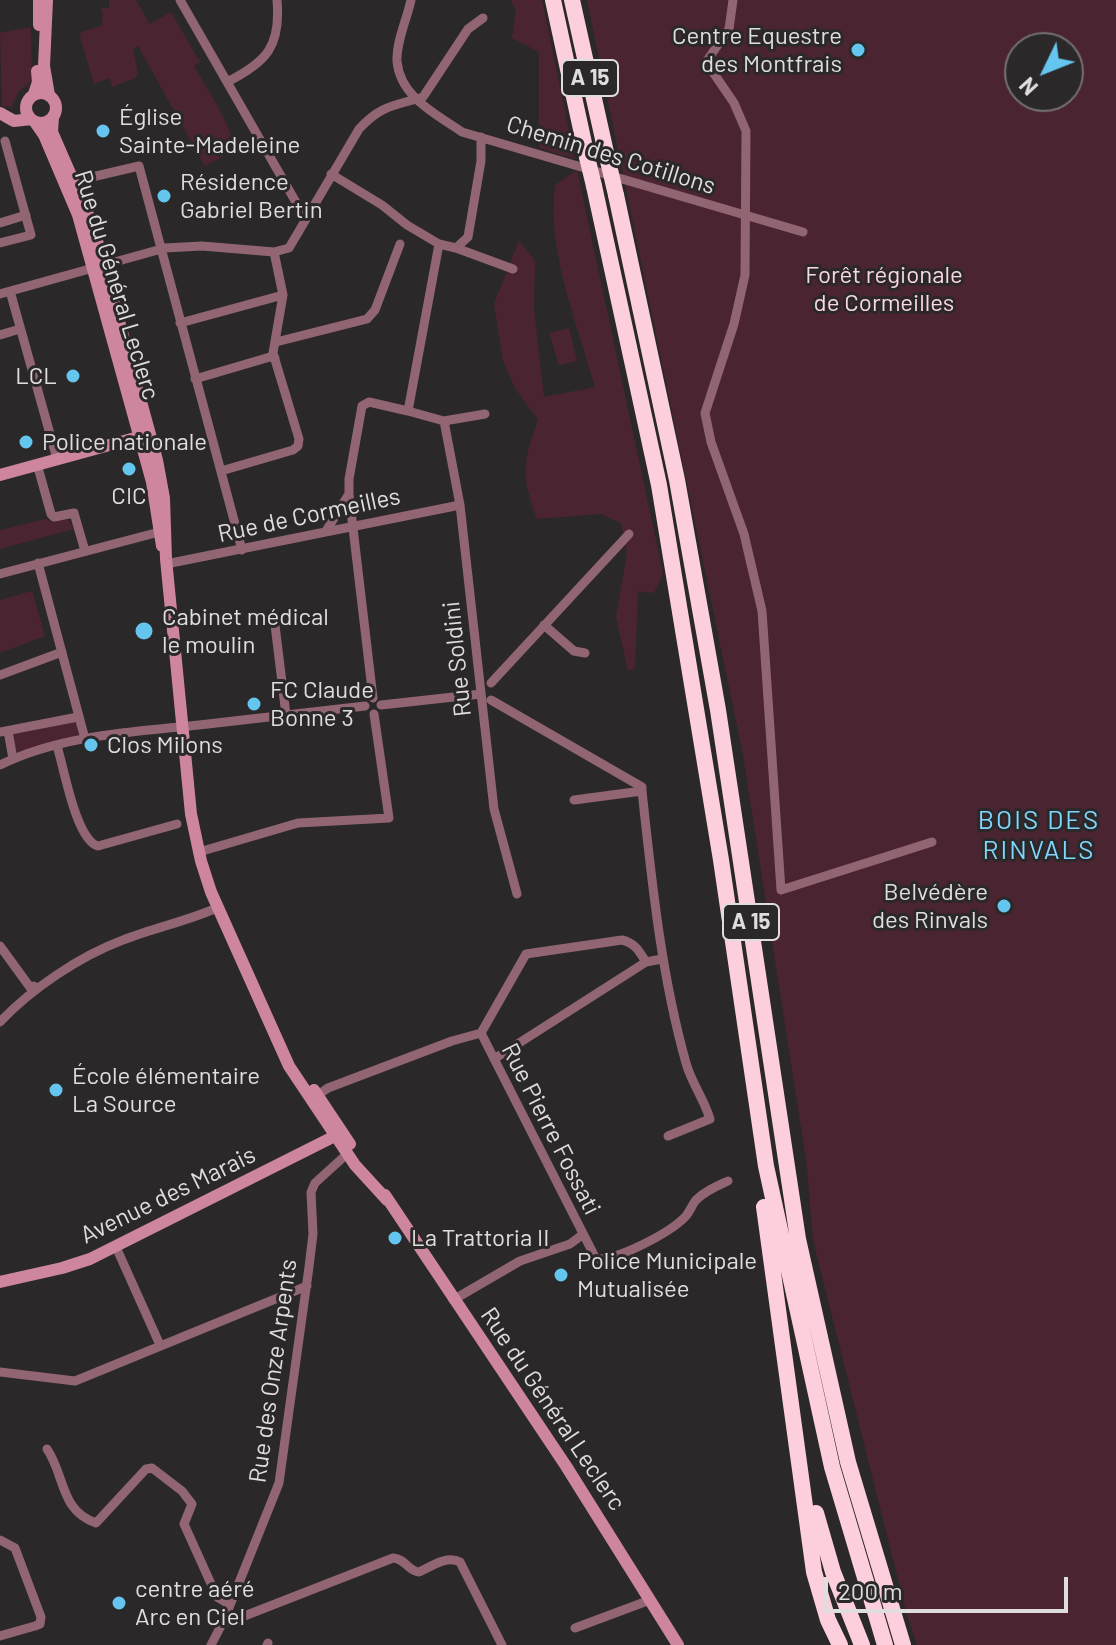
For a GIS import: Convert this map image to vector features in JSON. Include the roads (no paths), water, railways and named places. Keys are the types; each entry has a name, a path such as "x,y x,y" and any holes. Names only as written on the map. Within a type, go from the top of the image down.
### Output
{"highway":[{"name":"A 15","path":"553,0 659,485 721,860 766,1166 832,1467 885,1645"},
{"name":"A 15","path":"572,0 677,480 718,710 798,1239 848,1462 903,1645"},
{"path":"766,1166 764,1208 814,1572 828,1620 840,1645"},
{"path":"790,1386 824,1547 862,1645"}],"main road":[{"path":"33,120 27,113 38,82 39,0"},
{"path":"0,113 14,121 44,122 53,117 56,105 49,95 44,66 47,0"},
{"path":"0,113 12,114 30,100 49,95"},
{"name":"Rue du Général Leclerc","path":"53,117 52,132 93,226 99,266 144,435 162,531 190,805 199,852 217,908 275,1035 335,1136 387,1200"},
{"name":"Rue du Général Leclerc","path":"33,120 44,135 99,266"},
{"path":"0,475 144,435"},
{"name":"Rue du Général Leclerc","path":"314,1098 336,1122 551,1443 646,1602 678,1645"},
{"path":"335,1136 336,1122"},
{"name":"Avenue des Marais","path":"0,1282 62,1268 116,1247 335,1136"},
{"name":"Rue du Général Leclerc","path":"349,1153 366,1167"}],"street":[{"path":"180,0 305,218"},
{"path":"227,82 255,67 268,53 277,34 277,0"},
{"path":"411,0 397,61 406,89 416,99"},
{"path":"733,0 729,29 706,62 734,103 746,131 745,275 734,324 705,413 711,442 744,534 762,611 781,890 932,842"},
{"path":"57,459 20,329 5,293 160,249 202,246 274,252 289,248 359,129 384,107 416,99 427,91 468,29 483,18"},
{"name":"Chemin des Cotillons","path":"416,99 462,132 803,232"},
{"path":"456,248 468,237 481,161 481,137"},
{"path":"0,243 31,235 5,141"},
{"path":"75,181 139,166 242,550"},
{"path":"331,174 439,244 513,269"},
{"path":"0,223 26,215"},
{"path":"276,342 367,319 375,310 400,244"},
{"path":"408,411 439,244"},
{"path":"221,471 298,446 299,439 275,358 283,295 274,252"},
{"path":"180,323 283,295"},
{"path":"0,335 20,329"},
{"path":"195,379 275,358"},
{"path":"365,706 368,712 374,714 380,711 349,494 362,406 369,402 444,421 485,414"},
{"name":"Rue Soldini","path":"444,421 460,505 479,679 485,699 494,809 517,894"},
{"path":"37,464 51,514 54,517 74,513 85,551"},
{"path":"326,531 349,494"},
{"name":"Rue de Cormeilles","path":"166,562 242,550 460,505"},
{"path":"0,574 162,531"},
{"path":"491,683 629,534"},
{"path":"38,563 85,739"},
{"path":"274,617 286,715"},
{"path":"544,625 574,651 585,653"},
{"path":"0,675 62,652"},
{"path":"479,679 491,683"},
{"path":"365,706 368,700 485,699 494,694 491,683"},
{"path":"485,699 642,787 662,959 687,1068 710,1119 668,1136"},
{"path":"0,765 57,746 117,733 365,706"},
{"path":"199,852 298,823 389,818 374,714"},
{"path":"13,759 4,732 78,717"},
{"path":"57,746 82,831 91,844 98,846 177,824"},
{"path":"574,800 642,791"},
{"path":"0,1023 32,990 49,978 123,940 217,908"},
{"path":"481,1033 526,954 622,940 637,947 646,962"},
{"path":"0,946 32,990"},
{"path":"494,1059 646,962 662,959"},
{"name":"Rue Pierre Fossati","path":"314,1098 325,1090 438,1046 481,1033 596,1259"},
{"name":"Rue des Onze Arpents","path":"211,1645 279,1483 313,1234 311,1192 315,1183 349,1153"},
{"path":"570,1244 603,1260 634,1248 663,1233 685,1217 695,1201 710,1189 728,1181"},
{"path":"453,1300 520,1261 570,1244 582,1235"},
{"path":"116,1247 160,1345"},
{"path":"0,1372 75,1381 307,1286"},
{"path":"47,1449 69,1503 91,1522 102,1520 146,1469 152,1468 174,1485 192,1504 184,1524 217,1597 230,1605"},
{"path":"0,1540 15,1548 41,1617 40,1624 0,1636"},
{"path":"224,1620 229,1622 393,1558 404,1560 411,1569 419,1572 455,1559 460,1562 502,1645"},
{"path":"575,1628 646,1602"}],"place":[{"name":"Centre Equestre des Montfrais","path":"858,50"},
{"name":"Église Sainte-Madeleine","path":"103,131"},
{"name":"Résidence Gabriel Bertin","path":"164,196"},
{"name":"LCL","path":"73,376"},
{"name":"Police nationale","path":"26,442"},
{"name":"CIC","path":"129,469"},
{"name":"Cabinet médical le moulin","path":"144,631"},
{"name":"FC Claude Bonne 3","path":"254,704"},
{"name":"Clos Milons","path":"91,745"},
{"name":"Belvédère des Rinvals","path":"1004,906"},
{"name":"École élémentaire La Source","path":"56,1090"},
{"name":"La Trattoria II","path":"395,1238"},
{"name":"Police Municipale Mutualisée","path":"561,1275"},
{"name":"centre aéré Arc en Ciel","path":"119,1603"}],"district":[{"name":"BOIS DES RINVALS","path":"1039,835"}],"park label":[{"name":"Forêt régionale de Cormeilles","path":"884,289"}]}
